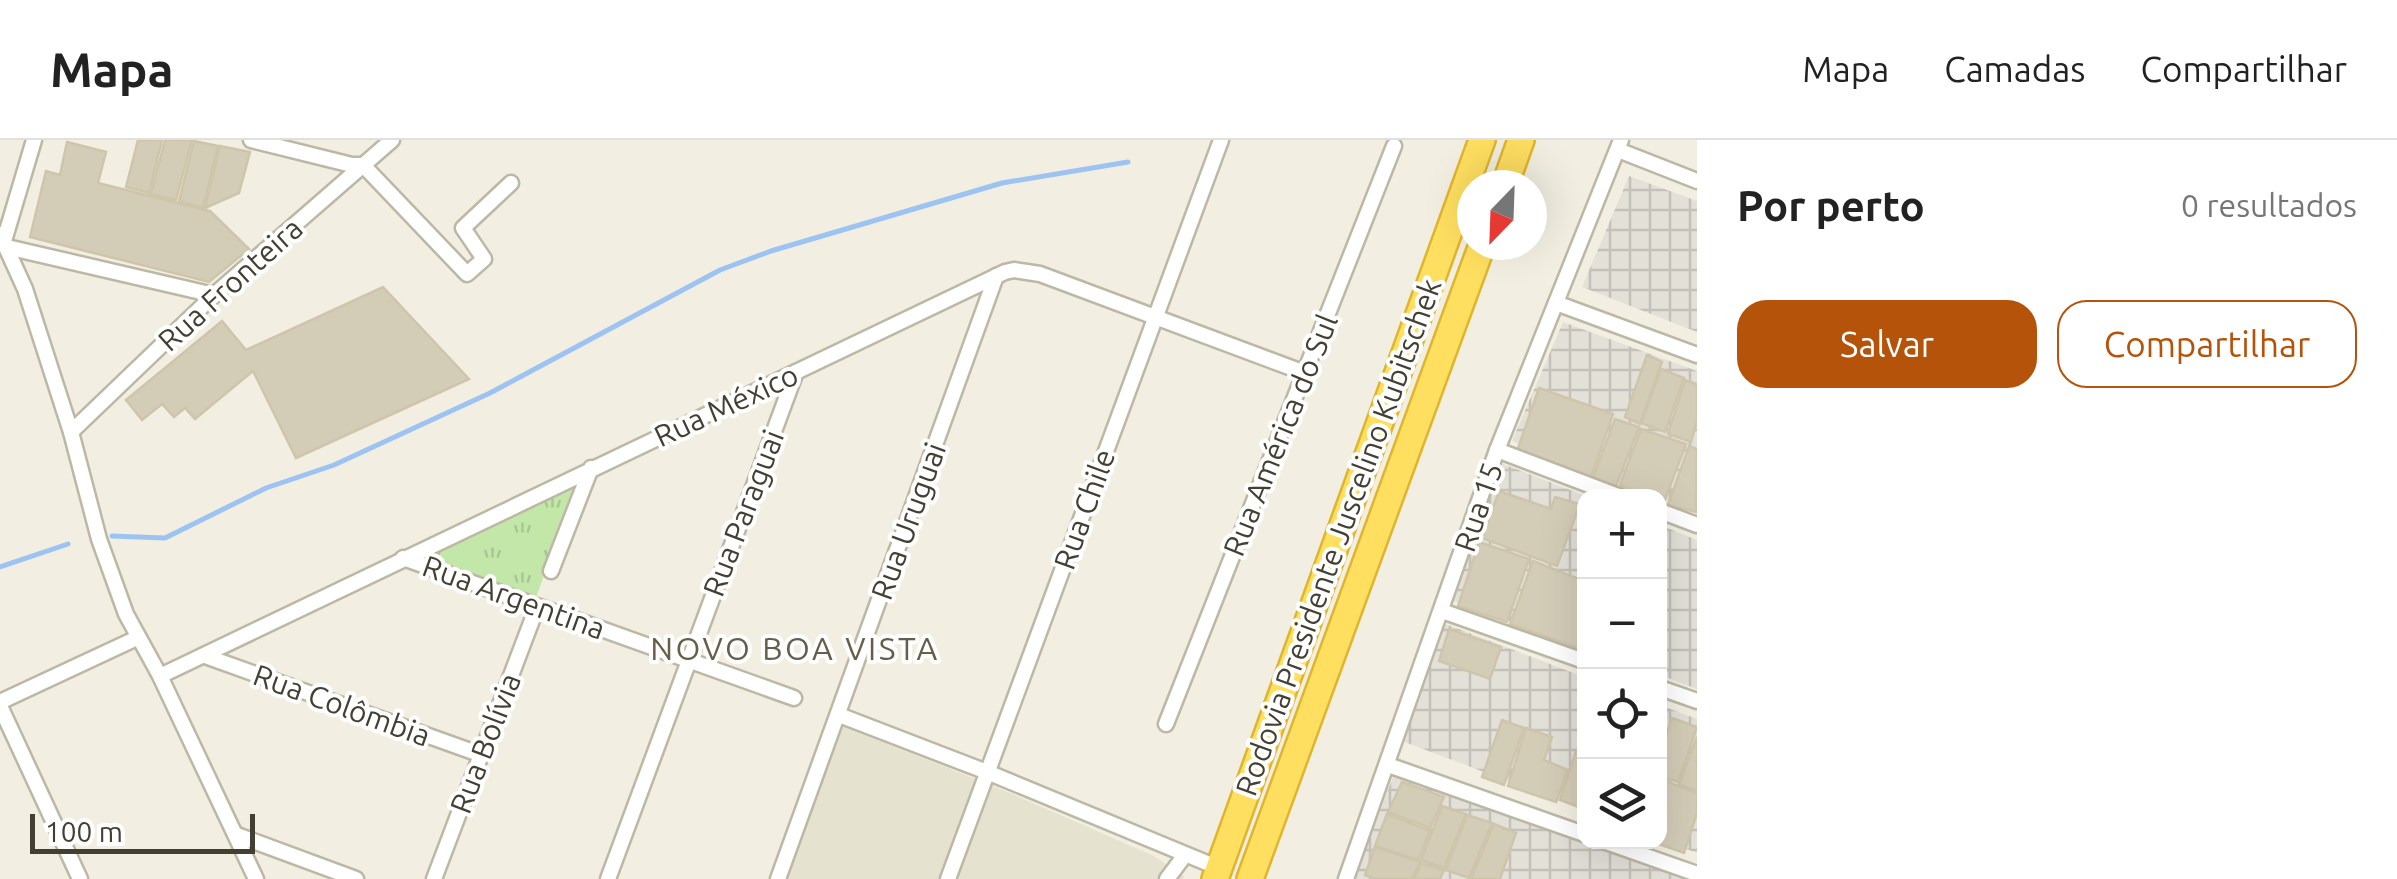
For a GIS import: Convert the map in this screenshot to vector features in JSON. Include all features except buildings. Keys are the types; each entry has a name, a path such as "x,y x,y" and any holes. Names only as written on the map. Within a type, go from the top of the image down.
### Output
{"highway":[{"name":"Rodovia Presidente Juscelino Kubitschek","path":"1217,874 1482,140"},
{"path":"1510,170 1521,140"},
{"name":"Rodovia Presidente Juscelino Kubitschek","path":"1250,879 1477,260"}],"street":[{"path":"34,140 4,241 25,288 71,432 99,540 138,638 238,835 256,879"},
{"path":"251,140 363,165 467,274 484,259 463,228 511,183"},
{"name":"Rua Fronteira","path":"71,432 214,295 392,140"},
{"name":"Rua Chile","path":"948,879 1221,140"},
{"path":"1619,145 1697,181"},
{"name":"Rua 15","path":"1346,879 1497,450 1619,145"},
{"name":"Rua América do Sul","path":"1166,724 1394,146"},
{"path":"4,241 214,295"},
{"name":"Rua México","path":"160,676 1014,270 1040,274 1305,373"},
{"name":"Rua Uruguai","path":"778,879 996,276"},
{"path":"1556,302 1697,354"},
{"name":"Rua Paraguai","path":"608,879 796,372"},
{"path":"1497,450 1602,489"},
{"path":"551,572 591,468"},
{"path":"1667,514 1697,525"},
{"name":"Rua Argentina","path":"403,558 794,698"},
{"name":"Rua Bolívia","path":"434,879 537,607"},
{"path":"1442,611 1577,659"},
{"path":"80,879 0,704 138,638"},
{"name":"Rua Colômbia","path":"204,656 479,754"},
{"path":"1667,690 1697,701"},
{"path":"839,714 1186,855 1217,874"},
{"path":"1388,765 1577,832"},
{"path":"238,835 356,879"},
{"path":"1626,849 1697,874"},
{"path":"1167,879 1186,855"}],"shaded area":[{"path":"1629,176 1697,201 1697,332 1582,287"},
{"path":"1563,322 1697,371 1697,513 1667,501 1667,489 1635,489 1512,441"},
{"path":"1501,463 1577,493 1577,645 1451,600"},
{"path":"1667,528 1697,540 1697,689 1667,678"},
{"path":"1443,623 1577,674 1577,807 1402,741"},
{"path":"1667,708 1697,719 1697,853 1667,842"},
{"path":"839,725 1152,855 1183,879 786,879"},
{"path":"1395,772 1577,839 1577,849 1604,849 1692,879 1354,879"}],"green space":[{"path":"576,484 536,598 421,555"}],"waterway":[{"path":"112,536 165,538 266,488 334,465 490,393 720,270 771,251 1002,183 1128,162"},
{"path":"0,567 68,544"}],"district":[{"name":"NOVO BOA VISTA","path":"795,648"}]}
